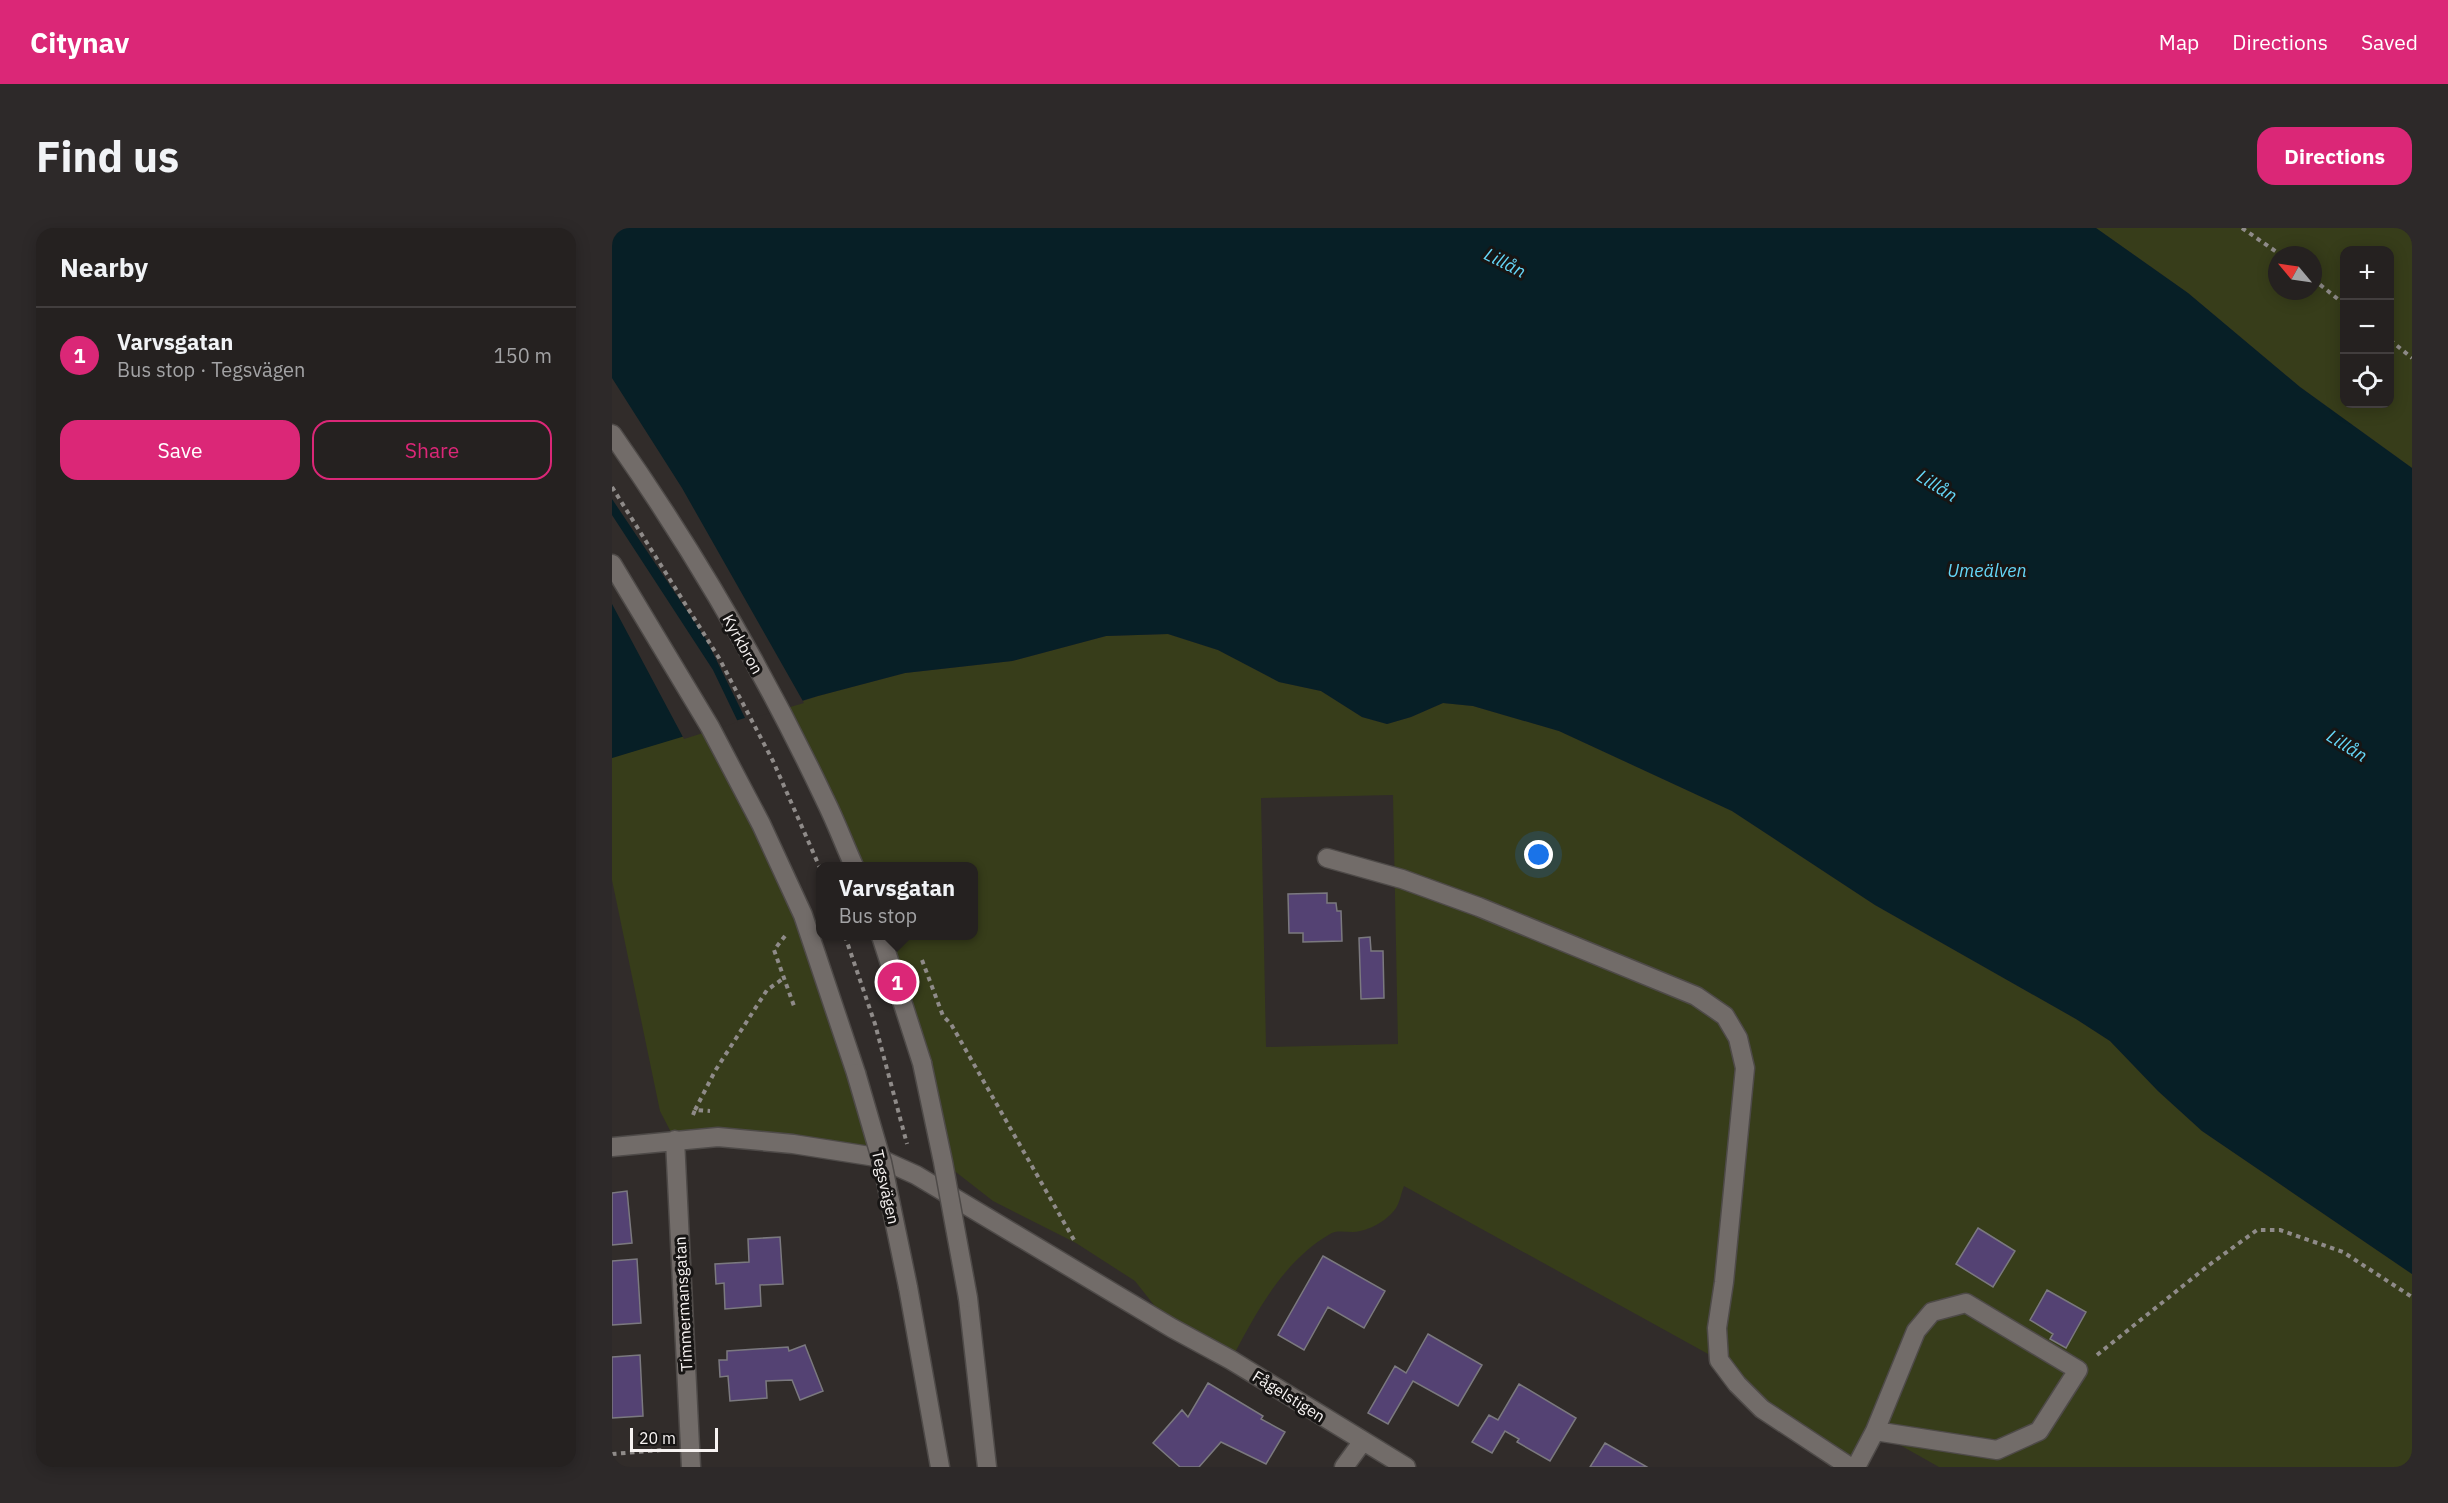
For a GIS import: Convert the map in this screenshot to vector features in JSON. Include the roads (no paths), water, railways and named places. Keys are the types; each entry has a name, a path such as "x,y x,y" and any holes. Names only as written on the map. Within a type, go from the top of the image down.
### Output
{"street":[{"name":"Kyrkbron","path":"612,434 670,521 768,689 826,801 853,862"},
{"name":"Tegsvägen","path":"612,564 710,727 761,824 803,915 856,1073 882,1162 908,1287 940,1467"},
{"path":"1327,858 1402,879 1479,907 1696,996 1725,1016 1738,1038 1745,1068 1724,1282 1717,1328 1719,1360 1737,1384 1762,1409 1850,1467"},
{"path":"882,940 922,1063 943,1161 968,1298 987,1467"},
{"name":"Fågelstigen","path":"612,1147 675,1140 728,1138 793,1144 876,1157 916,1175 1172,1328 1232,1360 1406,1467"},
{"name":"Timmermansgatan","path":"675,1140 692,1467"},
{"path":"1856,1467 1875,1431 1916,1331 1932,1312 1966,1303 2078,1370 2039,1431 1997,1450 1875,1431"},
{"path":"1344,1467 1363,1442"}],"water":[{"name":"Umeälven","path":"612,228 2096,228 2188,293 2300,387 2412,468 2412,1274 2202,1131 2158,1091 2110,1041 2076,1019 1875,905 1732,811 1559,731 1473,706 1443,703 1411,717 1387,724 1362,717 1321,691 1279,682 1218,650 1168,634 1106,636 1012,661 905,673 818,696 612,758"}],"place":[{"name":"Varvsgatan","path":"897,982"}],"water label":[{"name":"Lillån","path":"1505,263"},
{"name":"Lillån","path":"1937,486"},
{"name":"Lillån","path":"2347,746"}]}
